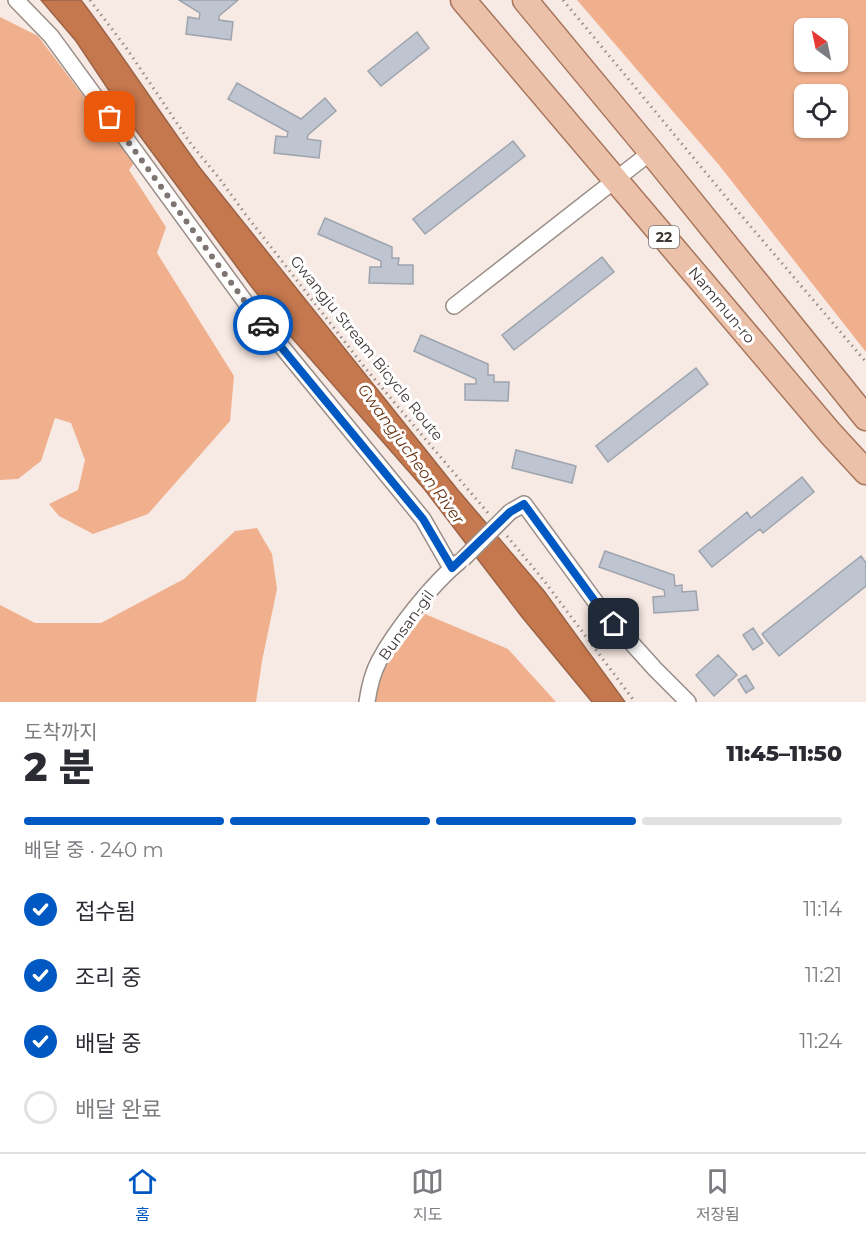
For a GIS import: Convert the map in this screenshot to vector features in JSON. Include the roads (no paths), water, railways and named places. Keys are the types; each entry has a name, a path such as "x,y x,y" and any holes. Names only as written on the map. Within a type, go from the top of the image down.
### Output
{"main road":[{"name":"Nammun-ro","path":"463,0 831,434 866,472"},
{"path":"525,0 866,418"}],"street":[{"path":"16,0 51,36 246,303 457,563"},
{"path":"454,306 651,152"},
{"name":"Bunsan-gil","path":"367,702 370,683 379,661 438,580 510,512 524,504 600,608 661,676 688,702"}],"water":[{"name":"Gwangjucheon River","path":"41,0 81,0 200,168 457,489 544,591 625,702 592,702 522,617 425,490 286,331 132,125 76,41"}]}
